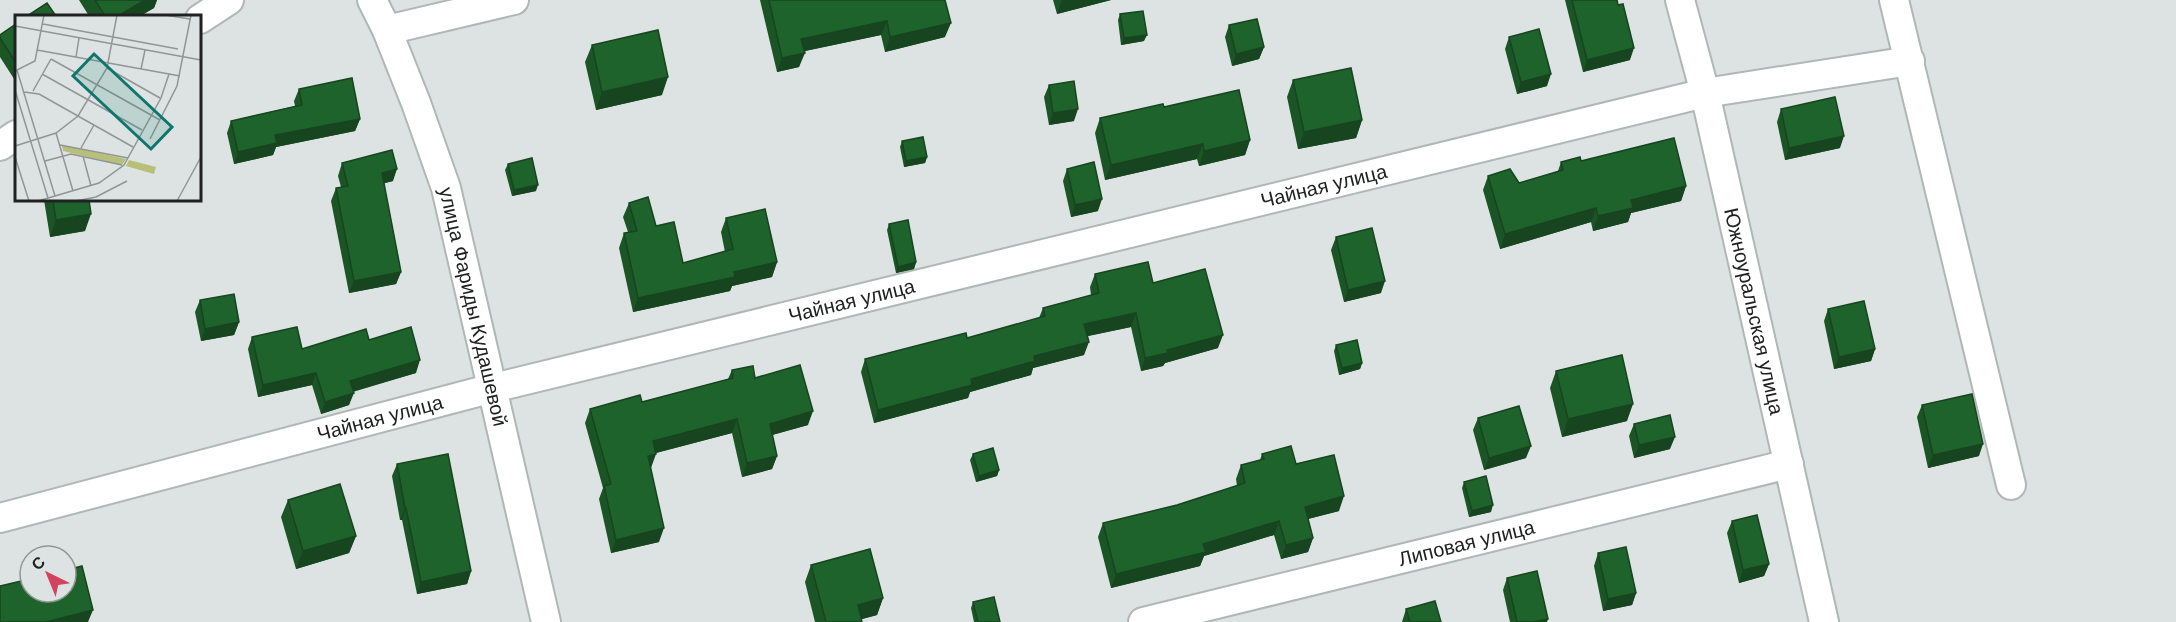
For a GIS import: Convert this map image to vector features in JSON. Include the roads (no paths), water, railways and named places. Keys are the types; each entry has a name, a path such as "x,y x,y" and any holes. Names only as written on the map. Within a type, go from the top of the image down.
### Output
{"street":[{"path":"201,18 229,0"},
{"name":"улица Фариды Кудашевой","path":"372,0 387,30 416,102 446,188 546,622"},
{"path":"387,30 514,0"},
{"name":"Южноуральская улица","path":"1680,0 1705,93 1824,622"},
{"path":"1894,0 2011,485"},
{"name":"Чайная улица","path":"0,518 493,388 1705,93 1910,61"},
{"path":"0,146 15,136"},
{"name":"Липовая улица","path":"1143,622 1789,464"}]}
